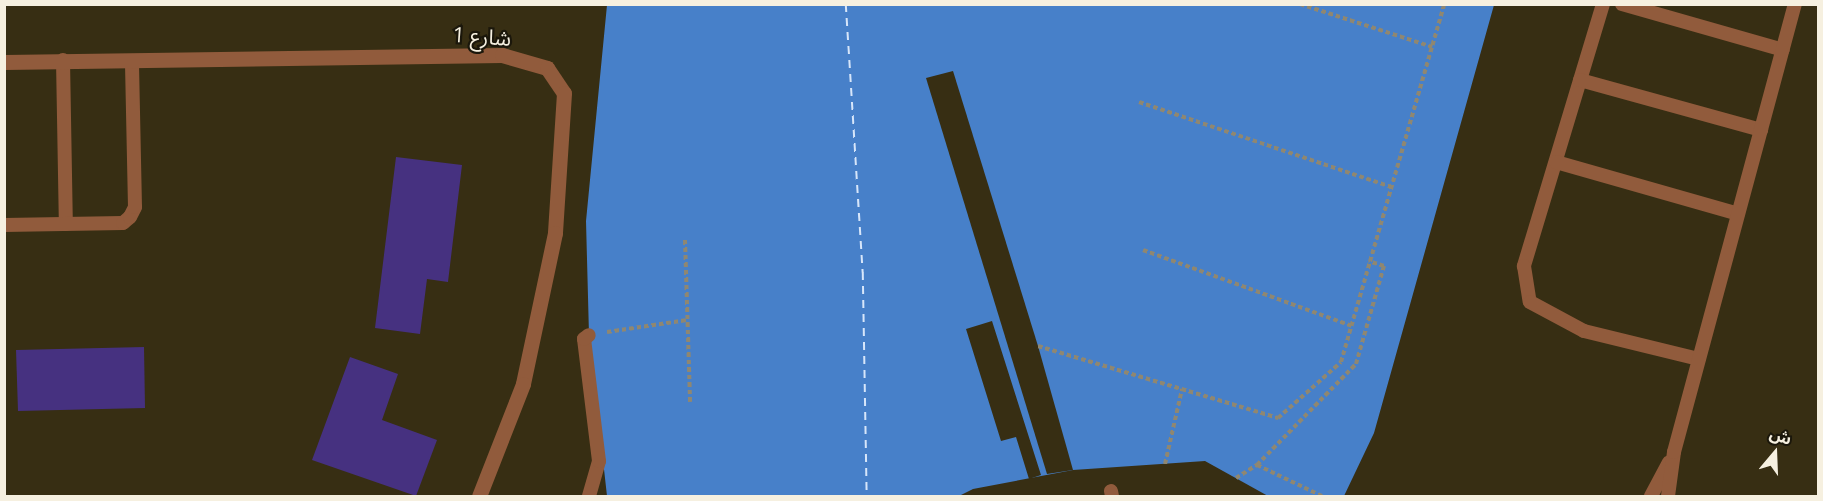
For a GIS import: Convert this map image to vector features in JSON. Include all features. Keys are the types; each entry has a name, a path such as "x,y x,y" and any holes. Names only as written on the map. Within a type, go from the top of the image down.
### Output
{"street":[{"name":"شارع 1","path":"4,62 502,55 547,68 564,93 555,233 523,384 479,496"}],"lane":[{"path":"1603,4 1524,266 1530,302 1584,331 1699,359"},
{"path":"1622,4 1783,50"},
{"path":"1668,496 1674,452 1795,4"},
{"path":"63,60 66,224"},
{"path":"4,225 123,223 135,207 132,61"},
{"path":"1580,80 1761,130"},
{"path":"1556,162 1738,214"},
{"path":"589,335 584,339 599,461 589,496"},
{"path":"1651,496 1674,452"}],"path":[{"path":"1300,4 1432,47"},
{"path":"1038,346 1278,418 1341,362 1444,4"},
{"path":"1139,102 1392,187"},
{"path":"685,240 690,402"},
{"path":"1143,250 1352,326"},
{"path":"1236,478 1257,465 1356,364 1384,266 1369,261"},
{"path":"589,335 687,320"},
{"path":"1165,464 1182,389"},
{"path":"1257,465 1322,496"}],"water":[{"path":"607,5 1494,5 1374,433 1344,496 1268,496 1205,461 1073,470 973,489 959,496 607,496 589,335 586,221"}],"pier":[{"path":"953,71 1038,346 1073,470 1047,474 926,78"},
{"path":"992,321 1041,475 1029,479 1016,437 1001,441 966,329"}],"building":[{"path":"396,157 462,165 448,282 427,279 420,334 375,328"},
{"path":"144,347 145,408 18,411 16,350"},
{"path":"350,357 398,374 382,420 437,440 416,496 312,460"}],"ferry route":[{"path":"846,4 863,272 867,496"}]}
